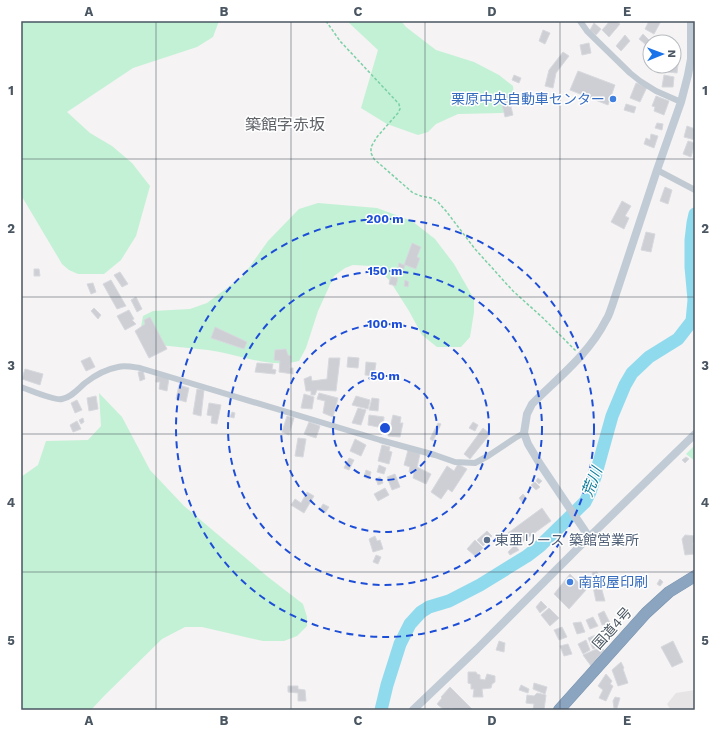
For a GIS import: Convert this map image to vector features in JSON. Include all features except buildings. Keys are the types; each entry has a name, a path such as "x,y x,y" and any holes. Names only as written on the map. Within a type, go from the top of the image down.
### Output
{"highway":[{"name":"国道4号","path":"559,710 646,613 669,592 695,576"}],"street":[{"path":"580,21 587,31 630,73 640,81 681,102"},
{"path":"590,537 582,528 528,444 524,433 527,414 532,404 581,356 595,338 606,320 612,306 681,102 691,59 691,21"},
{"path":"657,170 695,190"},
{"path":"21,387 49,397 62,399 69,396 86,382 105,371 126,366 140,368 455,462 475,463 524,433"},
{"path":"413,710 695,434"}],"path":[{"path":"326,21 340,42 399,104 400,109 398,114 370,147 374,159 413,193 431,198 438,202 446,210 475,249 513,291 543,318 581,356"}],"shaded area":[{"path":"695,690 695,710 671,710 667,704 676,693"}],"green space":[{"path":"21,21 219,21 213,37 197,47 133,68 67,112 90,133 112,146 132,163 150,186 136,236 121,260 104,274 78,274 69,270 62,264 21,195"},
{"path":"347,21 401,21 406,27 436,50 474,62 499,75 513,86 514,97 511,108 502,113 458,114 436,124 428,132 418,135 387,124 361,108 378,50"},
{"path":"318,203 377,208 412,221 435,239 454,264 474,299 474,312 470,337 461,347 437,347 422,335 390,281 373,266 353,265 345,268 334,276 318,311 306,348 299,361 288,363 265,362 208,350 159,345 141,327 143,316 153,311 190,309 207,303 243,276 268,241 299,209"},
{"path":"99,393 122,417 150,470 184,506 268,577 303,604 307,617 307,626 297,636 284,641 263,641 202,627 185,627 162,639 91,710 21,710 21,477 38,465 46,441 88,440 101,426"},
{"path":"695,445 695,461 686,454"}],"waterway":[{"name":"荒川","path":"381,710 400,644 410,624 421,612 429,607 449,601 480,585 527,556 540,546 585,502 595,477 612,416 625,385 632,373 649,357 678,339 692,321 694,300 691,267 691,240 695,214"}],"place":[{"name":"栗原中央自動車センター","path":"613,99"},
{"name":"東亜リース 築館営業所","path":"487,540"},
{"name":"南部屋印刷","path":"570,582"}],"district":[{"name":"築館字赤坂","path":"285,124"}]}
